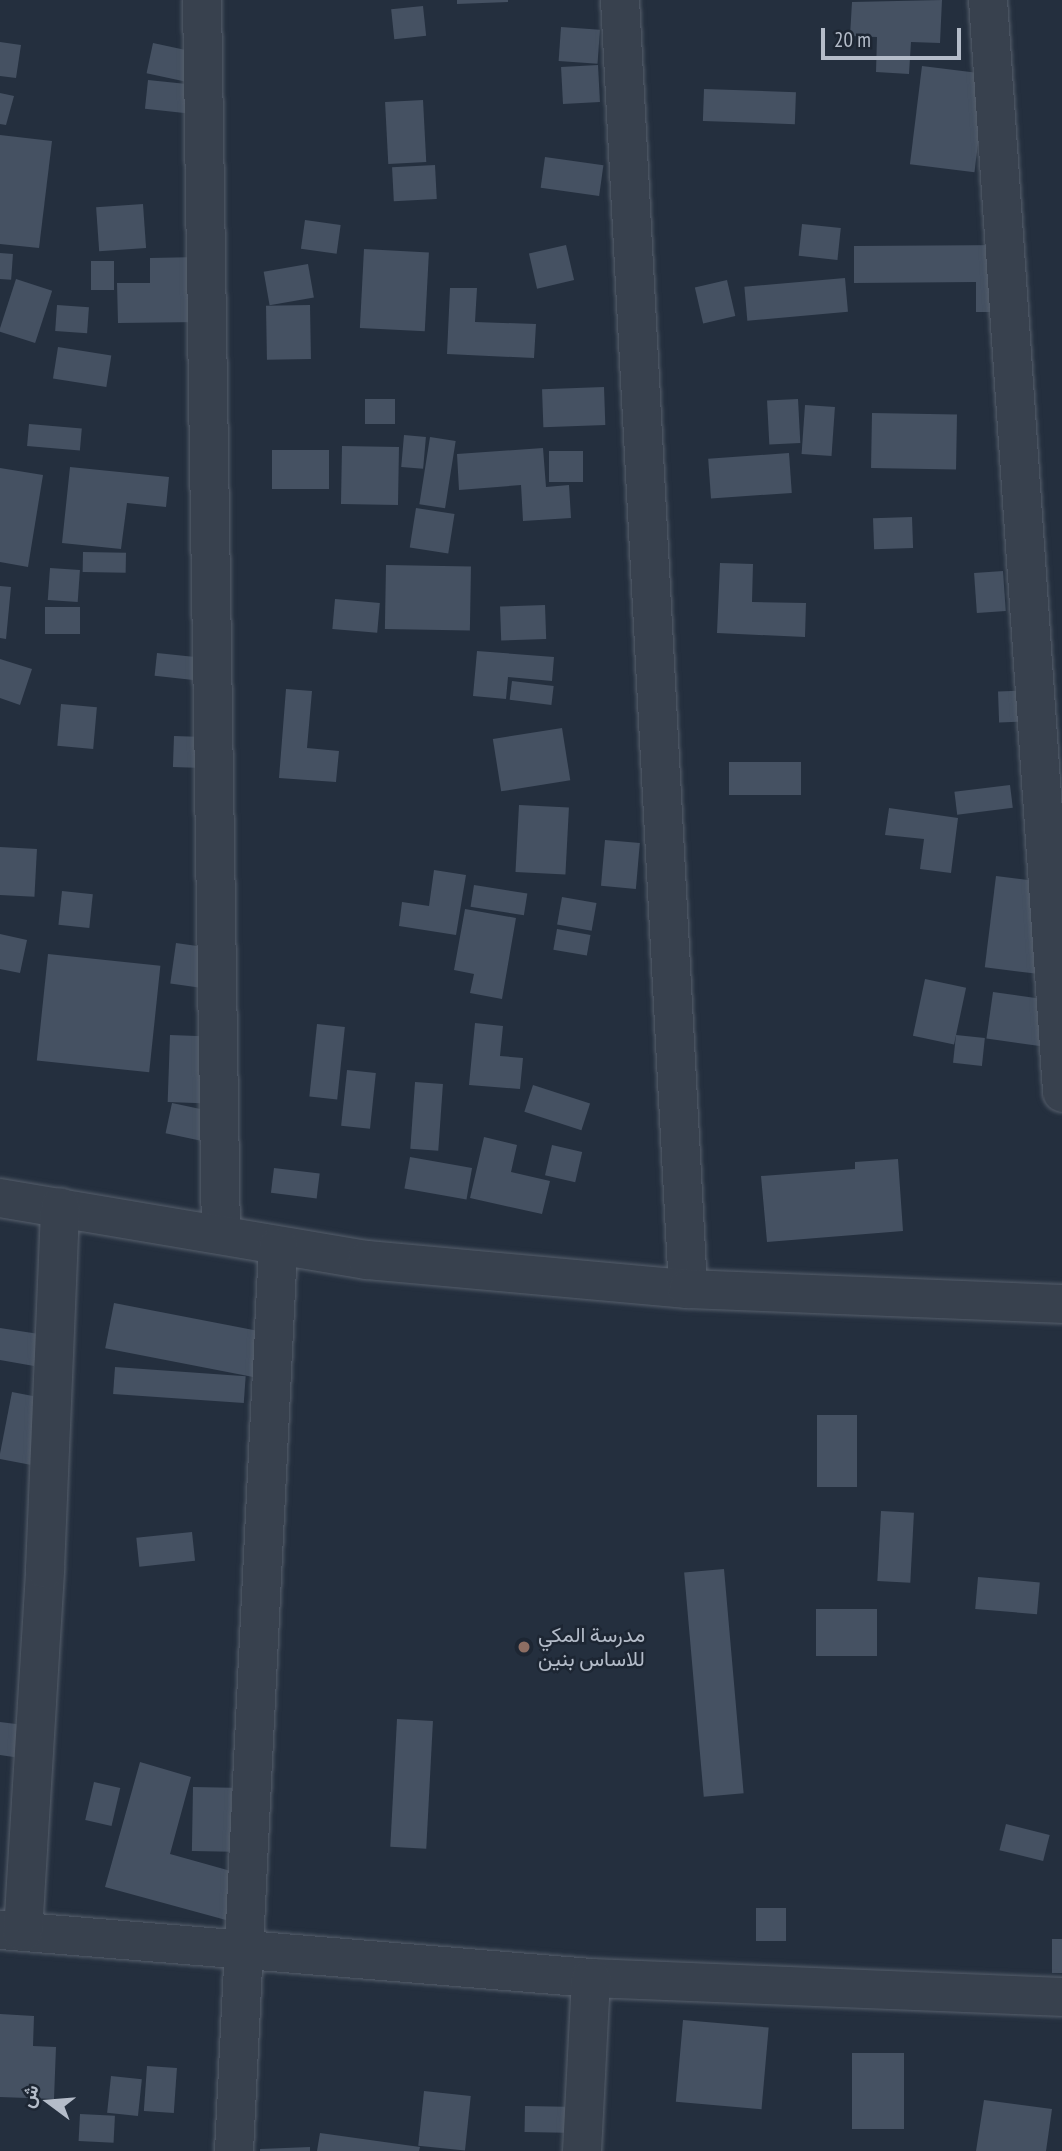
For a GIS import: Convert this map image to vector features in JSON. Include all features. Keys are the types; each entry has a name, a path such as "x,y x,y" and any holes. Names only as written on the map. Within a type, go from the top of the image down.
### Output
{"street":[{"path":"202,0 221,1232"},
{"path":"620,0 688,1289"},
{"path":"988,0 1062,1092"},
{"path":"0,1198 221,1232 278,1247 367,1260 688,1289 1062,1304"},
{"path":"60,1207 46,1569 12,1931 591,1978 1062,1997"},
{"path":"234,2151 278,1247"},
{"path":"582,2151 591,1978"}],"building":[{"path":"457,0 508,0 508,2 457,4"},
{"path":"942,0 940,43 911,42 909,74 876,72 877,37 850,36 852,2"},
{"path":"423,6 426,36 394,39 391,9"},
{"path":"561,27 600,30 598,64 559,61"},
{"path":"0,42 21,45 16,78 0,76"},
{"path":"153,43 202,53 195,84 147,73"},
{"path":"598,65 600,102 563,104 561,67"},
{"path":"922,66 987,74 974,172 910,164"},
{"path":"148,80 199,85 196,114 145,109"},
{"path":"704,89 796,92 795,124 703,121"},
{"path":"0,93 14,96 6,125 0,124"},
{"path":"423,100 426,162 388,164 385,102"},
{"path":"0,135 52,141 39,248 0,244"},
{"path":"545,157 603,165 599,196 541,188"},
{"path":"435,165 437,199 394,201 392,167"},
{"path":"143,204 146,248 99,251 96,207"},
{"path":"305,220 341,225 337,254 301,249"},
{"path":"802,224 841,228 837,260 799,256"},
{"path":"566,245 574,280 537,289 529,254"},
{"path":"1010,245 1011,312 976,312 976,282 854,283 854,246"},
{"path":"364,249 429,252 425,331 360,328"},
{"path":"0,253 13,254 11,280 0,279"},
{"path":"200,257 201,322 118,323 117,283 150,283 150,258"},
{"path":"91,261 114,261 114,290 91,290"},
{"path":"308,264 314,297 270,305 264,272"},
{"path":"845,278 848,312 747,321 744,287"},
{"path":"16,279 52,291 35,343 0,332"},
{"path":"727,280 735,316 703,323 695,287"},
{"path":"450,288 477,288 475,322 536,324 534,358 447,354"},
{"path":"57,305 89,307 87,333 55,331"},
{"path":"310,305 311,359 267,360 266,306"},
{"path":"58,347 111,355 106,387 53,379"},
{"path":"604,387 605,425 543,427 542,389"},
{"path":"365,399 395,399 395,424 365,424"},
{"path":"798,399 800,443 769,445 767,401"},
{"path":"805,405 835,407 832,456 802,454"},
{"path":"872,413 957,414 956,469 871,468"},
{"path":"29,424 82,429 80,451 27,446"},
{"path":"404,435 426,437 423,469 401,467"},
{"path":"430,437 456,441 445,508 419,504"},
{"path":"342,446 399,447 398,505 341,504"},
{"path":"543,448 546,487 569,485 571,518 523,521 521,485 459,490 457,454"},
{"path":"272,450 329,450 329,489 272,489"},
{"path":"549,451 583,451 583,482 549,482"},
{"path":"789,453 792,493 711,499 708,459"},
{"path":"70,467 169,477 166,507 127,503 121,549 62,543"},
{"path":"0,468 43,475 28,567 0,562"},
{"path":"416,508 455,514 448,554 410,548"},
{"path":"912,517 913,548 874,549 873,518"},
{"path":"83,552 126,553 126,573 83,572"},
{"path":"720,563 753,564 752,602 806,603 805,637 717,633"},
{"path":"386,565 471,566 470,630 385,629"},
{"path":"50,568 80,570 78,602 48,600"},
{"path":"1003,571 1006,611 977,613 974,573"},
{"path":"0,586 11,587 6,639 0,638"},
{"path":"335,599 380,603 377,633 332,629"},
{"path":"545,605 546,639 501,641 500,607"},
{"path":"45,607 80,607 80,634 45,634"},
{"path":"477,651 554,657 552,681 508,677 506,699 473,696"},
{"path":"157,653 205,658 202,681 155,676"},
{"path":"0,659 32,669 20,705 0,698"},
{"path":"512,681 554,686 551,705 510,700"},
{"path":"286,689 312,691 307,748 339,751 336,782 279,778"},
{"path":"1042,690 1043,721 999,723 998,692"},
{"path":"61,704 97,707 93,749 57,746"},
{"path":"562,728 570,780 501,791 493,739"},
{"path":"174,736 204,737 203,768 173,767"},
{"path":"729,762 801,762 801,795 729,795"},
{"path":"1010,785 1013,808 957,815 954,792"},
{"path":"519,805 569,808 565,875 515,872"},
{"path":"889,808 958,818 951,873 920,869 924,839 885,835"},
{"path":"605,840 640,843 636,889 601,886"},
{"path":"0,847 37,849 34,897 0,895"},
{"path":"434,870 466,875 456,935 399,926 402,902 429,906"},
{"path":"996,876 1053,883 1041,974 985,967"},
{"path":"474,885 527,893 524,915 471,907"},
{"path":"62,891 93,894 89,928 58,925"},
{"path":"562,897 596,903 592,931 557,925"},
{"path":"465,909 516,918 502,999 470,993 474,974 454,970"},
{"path":"557,929 590,935 587,956 553,950"},
{"path":"0,934 27,940 20,973 0,969"},
{"path":"176,943 210,948 204,988 170,984"},
{"path":"48,954 160,966 149,1072 37,1060"},
{"path":"925,979 966,988 954,1044 913,1036"},
{"path":"993,992 1062,1002 1056,1048 986,1039"},
{"path":"475,1023 503,1026 500,1056 523,1058 520,1089 469,1085"},
{"path":"317,1024 345,1027 337,1100 309,1097"},
{"path":"170,1035 204,1036 202,1103 168,1102"},
{"path":"956,1035 985,1038 982,1066 953,1063"},
{"path":"347,1070 376,1073 370,1129 341,1126"},
{"path":"415,1082 443,1084 438,1151 410,1149"},
{"path":"533,1085 590,1104 581,1130 524,1112"},
{"path":"172,1103 206,1110 200,1141 166,1133"},
{"path":"484,1137 517,1145 511,1172 550,1181 542,1214 470,1198"},
{"path":"552,1145 582,1152 575,1182 545,1175"},
{"path":"410,1157 472,1168 466,1199 404,1189"},
{"path":"898,1159 903,1231 767,1242 761,1176 855,1169 855,1162"},
{"path":"274,1168 320,1174 317,1198 271,1193"},
{"path":"114,1303 263,1332 254,1377 105,1348"},
{"path":"0,1328 39,1334 34,1366 0,1360"},
{"path":"115,1367 246,1376 244,1403 113,1394"},
{"path":"12,1392 44,1398 31,1465 0,1459"},
{"path":"817,1415 857,1415 857,1487 817,1487"},
{"path":"881,1511 914,1513 910,1583 877,1581"},
{"path":"192,1532 195,1561 139,1567 136,1538"},
{"path":"724,1569 744,1793 704,1797 684,1572"},
{"path":"978,1577 1040,1582 1037,1614 975,1609"},
{"path":"816,1609 877,1609 877,1656 816,1656"},
{"path":"397,1719 433,1721 426,1849 390,1847"},
{"path":"0,1722 32,1726 27,1759 0,1755"},
{"path":"140,1762 191,1777 170,1854 238,1873 226,1920 105,1887"},
{"path":"94,1782 120,1788 112,1826 85,1820"},
{"path":"193,1787 232,1788 231,1852 192,1851"},
{"path":"1006,1824 1050,1835 1043,1861 999,1850"},
{"path":"756,1908 786,1908 786,1941 756,1941"},
{"path":"1052,1939 1062,1939 1062,1973 1052,1973"},
{"path":"0,2014 34,2016 33,2046 56,2047 54,2099 0,2097"},
{"path":"683,2020 769,2027 762,2109 676,2102"},
{"path":"852,2053 904,2053 904,2129 852,2129"},
{"path":"147,2066 177,2068 174,2113 144,2111"},
{"path":"111,2076 142,2079 138,2116 107,2113"},
{"path":"424,2091 471,2096 465,2151 418,2146"},
{"path":"984,2100 1052,2109 1046,2151 976,2151"},
{"path":"525,2106 565,2107 565,2133 525,2132"},
{"path":"80,2114 115,2116 114,2143 79,2141"},
{"path":"320,2133 420,2147 419,2151 317,2151"},
{"path":"310,2147 310,2151 260,2151 260,2149"}],"place":[{"name":"مدرسة المكي للاساس بنين","path":"524,1647"}]}
